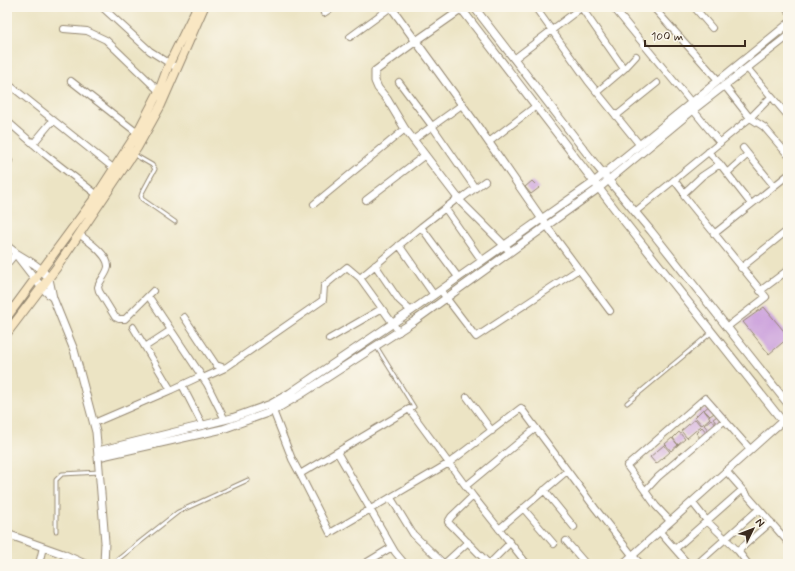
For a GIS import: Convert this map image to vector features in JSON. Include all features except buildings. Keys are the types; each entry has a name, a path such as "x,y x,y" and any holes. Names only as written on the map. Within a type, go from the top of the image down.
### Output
{"main road":[{"path":"162,94 169,64 197,7"},
{"path":"7,317 100,197 118,171 177,68 204,7"},
{"path":"118,171 133,154 140,135"},
{"path":"7,333 49,279 79,234 100,197"}],"street":[{"path":"324,13 333,7"},
{"path":"350,37 391,7 463,104 541,219 610,311"},
{"path":"474,7 603,173 788,404"},
{"path":"535,7 597,92 639,144"},
{"path":"514,58 551,30 573,9 581,7 624,69"},
{"path":"613,7 692,102"},
{"path":"653,7 718,80"},
{"path":"694,7 712,28"},
{"path":"106,8 150,51 177,68"},
{"path":"510,251 459,199 405,129 375,81 375,71 461,8 594,182 712,332 785,418 788,428"},
{"path":"98,454 272,407 290,393 411,312 458,277 594,182 603,173 788,24"},
{"path":"64,29 87,31 106,40 162,94"},
{"path":"98,454 223,429 272,407 376,346 446,299 510,251 599,188 608,179 724,85 788,36"},
{"path":"597,92 624,69 636,56"},
{"path":"747,68 788,116"},
{"path":"71,81 140,135"},
{"path":"399,82 475,188"},
{"path":"616,116 657,83"},
{"path":"7,84 118,171"},
{"path":"724,85 750,118 764,127 788,155"},
{"path":"635,212 750,118 772,96"},
{"path":"413,140 463,104"},
{"path":"489,142 512,126 536,106"},
{"path":"693,110 720,143"},
{"path":"33,144 53,120"},
{"path":"7,121 33,144 100,197"},
{"path":"314,204 405,129"},
{"path":"743,148 774,186"},
{"path":"708,152 720,164 751,204"},
{"path":"727,173 748,154"},
{"path":"366,200 425,155"},
{"path":"684,192 702,176 720,164"},
{"path":"714,234 788,175"},
{"path":"674,180 684,192 684,196 766,297 728,328"},
{"path":"360,278 445,208 485,181"},
{"path":"445,208 482,261"},
{"path":"421,227 458,277"},
{"path":"741,268 788,230"},
{"path":"79,234 99,249 106,260 108,266 107,270 98,286 98,291 115,317 125,319 153,291"},
{"path":"399,245 437,293 446,299 476,338 579,269"},
{"path":"7,246 42,270 49,279 53,298 74,350 96,432 105,542 104,564"},
{"path":"7,264 16,253"},
{"path":"16,253 42,288 53,298"},
{"path":"375,265 399,300 411,312"},
{"path":"94,423 225,368 323,300 324,286 347,267 360,278 398,332"},
{"path":"760,291 788,270"},
{"path":"151,300 202,377 225,420"},
{"path":"329,339 381,309"},
{"path":"184,318 216,364 225,368"},
{"path":"133,327 171,390"},
{"path":"145,347 171,330"},
{"path":"182,385 204,426"},
{"path":"467,397 492,431"},
{"path":"670,521 645,491 627,466 705,398 750,449"},
{"path":"272,407 292,459 330,533 449,463 521,408 567,471 632,555 641,564"},
{"path":"300,474 409,409 472,496 527,564"},
{"path":"623,564 785,418"},
{"path":"645,491 658,477 725,420"},
{"path":"466,486 536,428"},
{"path":"337,452 392,547 405,564"},
{"path":"499,528 567,471"},
{"path":"726,471 788,542"},
{"path":"544,490 574,527"},
{"path":"675,549 742,490"},
{"path":"472,496 448,522 489,564 510,543"},
{"path":"391,498 413,534 444,564 468,542"},
{"path":"692,502 707,521 738,551 748,564"},
{"path":"523,508 554,544"},
{"path":"696,564 759,509"},
{"path":"738,551 771,522"},
{"path":"659,531 688,564"},
{"path":"8,537 63,554 85,564"},
{"path":"566,542 586,564"},
{"path":"39,564 43,547"},
{"path":"364,564 392,547"}],"lane":[{"path":"133,154 154,168 142,193 142,199 175,222"},
{"path":"627,403 712,332"},
{"path":"376,346 414,407 409,409"},
{"path":"56,531 56,480 58,476 62,474 100,472"},
{"path":"112,564 178,512 248,480"}]}
